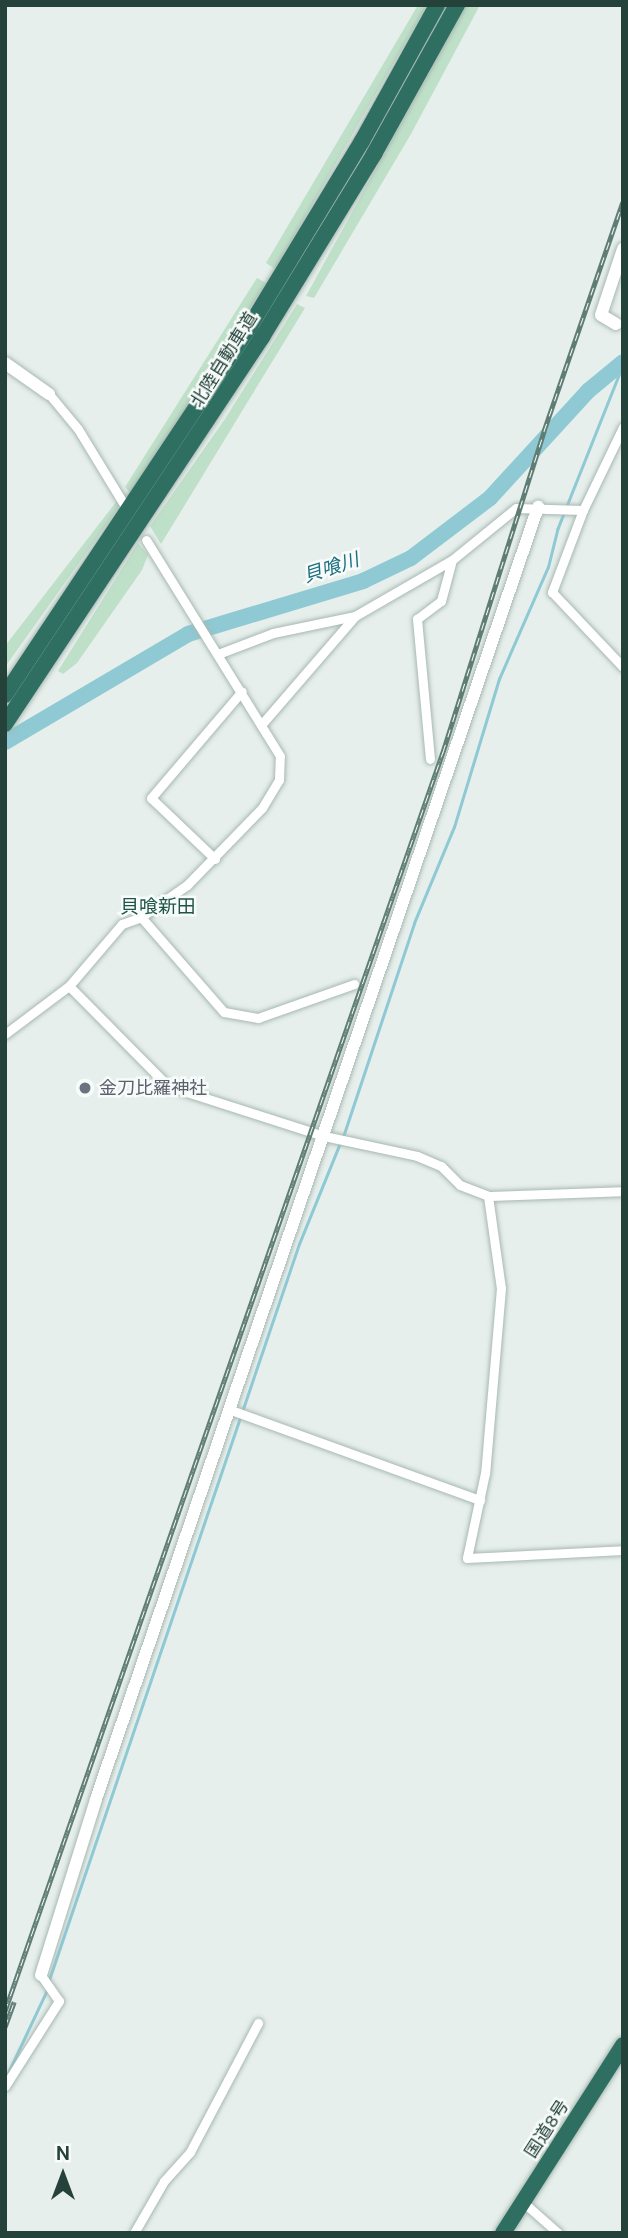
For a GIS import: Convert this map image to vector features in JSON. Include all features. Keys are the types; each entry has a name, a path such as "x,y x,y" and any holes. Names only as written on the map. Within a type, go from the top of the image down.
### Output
{"highway":[{"name":"北陸自動車道","path":"6,694 250,326 362,141 437,5"},
{"name":"北陸自動車道","path":"5,724 262,337 374,154 457,5"},
{"name":"国道8号","path":"503,2233 623,2045"}],"street":[{"path":"620,327 601,315 623,250"},
{"path":"5,363 50,394 78,429 125,506"},
{"path":"623,426 579,509 552,592 623,667"},
{"path":"5,2086 60,2001 41,1975 96,1799 234,1410 324,1136 544,507"},
{"path":"217,652 273,632 355,616 452,561 516,508 579,509"},
{"path":"5,1034 69,986 122,924 141,917 187,885 262,808 279,780 280,756 146,540"},
{"path":"430,759 417,620 441,601 452,561"},
{"path":"261,725 355,616"},
{"path":"215,859 151,798 242,691"},
{"path":"141,917 223,1012 258,1018 354,984"},
{"path":"69,986 168,1086 324,1136 417,1156 441,1166 460,1185 488,1196 623,1191"},
{"path":"488,1196 501,1288 480,1500 467,1558 623,1550"},
{"path":"234,1410 480,1500"},
{"path":"134,2233 164,2180 190,2151 257,2023"},
{"path":"523,2202 558,2233"}],"green space":[{"path":"418,5 427,5 275,269 266,263"},
{"path":"466,5 480,5 411,134 314,298 306,296"},
{"path":"257,278 266,283 132,495 125,487"},
{"path":"297,304 305,308 161,544 150,526 225,419"},
{"path":"116,502 121,504 5,667 5,646"},
{"path":"138,543 148,555 142,570 77,663 63,674 58,671"}],"waterway":[{"name":"貝喰川","path":"5,742 188,634 363,581 411,558 490,498 588,391 623,362"},
{"path":"343,1137 414,923 454,827 499,679 548,567 557,530 623,364"},
{"path":"49,1980 299,1244 340,1143"},
{"path":"7,2075 47,1990"}],"railway":[{"path":"5,2011 443,752 544,431 623,202"},
{"path":"5,2027 14,2002"}],"place":[{"name":"金刀比羅神社","path":"85,1088"}],"district":[{"name":"貝喰新田","path":"158,907"}]}
